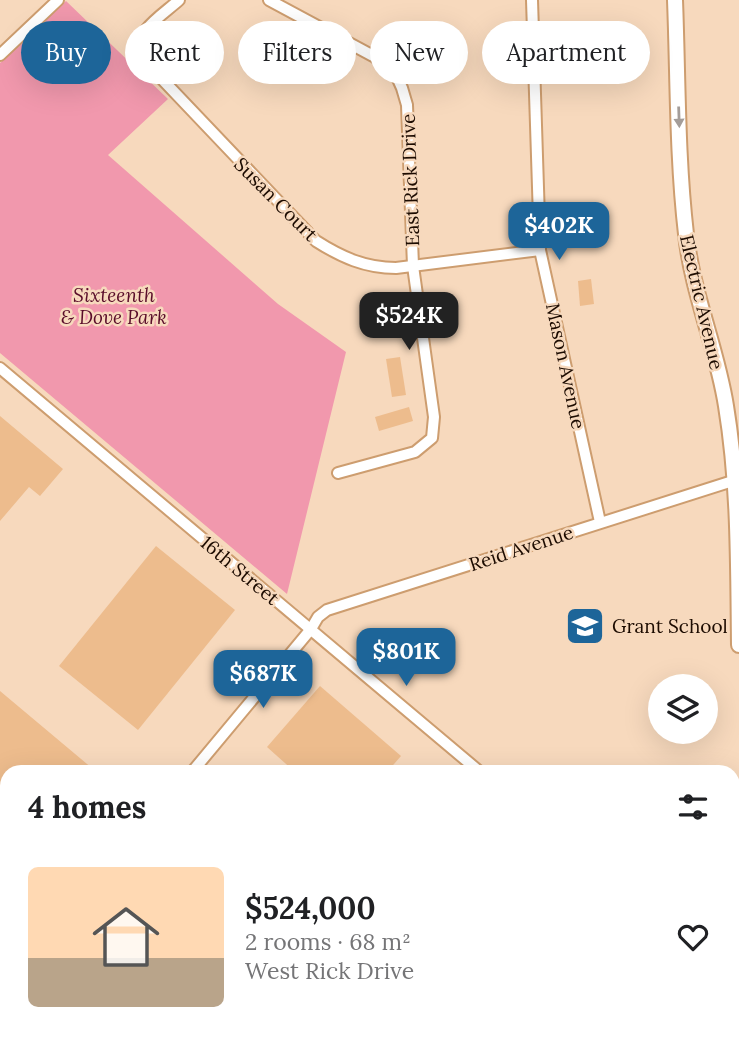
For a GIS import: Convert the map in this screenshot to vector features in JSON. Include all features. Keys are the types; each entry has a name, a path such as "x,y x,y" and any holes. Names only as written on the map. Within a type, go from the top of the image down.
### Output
{"main road":[{"name":"Electric Avenue","path":"675,0 681,185 686,236 690,265 726,402 737,479 739,645"}],"street":[{"path":"0,55 58,0"},
{"name":"Susan Court","path":"179,0 140,37 136,48 140,56 316,241 363,265 378,268 540,250"},
{"name":"East Rick Drive","path":"270,0 375,57 397,77 407,106 413,266 434,417 432,438 415,452 338,473"},
{"name":"Mason Avenue","path":"532,0 540,250 600,522"},
{"name":"16th Street","path":"0,368 472,765"},
{"name":"Reid Avenue","path":"198,765 311,629 318,617 327,610 737,479"}],"green space":[{"name":"Sixteenth & Dove Park","path":"66,1 87,21 45,21"},
{"name":"Sixteenth & Dove Park","path":"21,43 21,84 111,84 111,44 125,58 125,84 152,84 168,99 108,155 278,304 346,352 287,594 0,353 0,63"}],"building":[{"path":"591,279 594,304 580,306 578,281"},
{"path":"400,357 406,395 392,397 386,359"},
{"path":"409,407 413,421 379,431 375,417"},
{"path":"0,416 63,469 40,496 29,487 0,521"},
{"path":"156,546 235,610 138,730 59,666"},
{"path":"320,686 401,756 393,765 287,765 267,747"},
{"path":"0,691 88,765 0,765"}],"place":[{"name":"Grant School","path":"585,626"}]}
